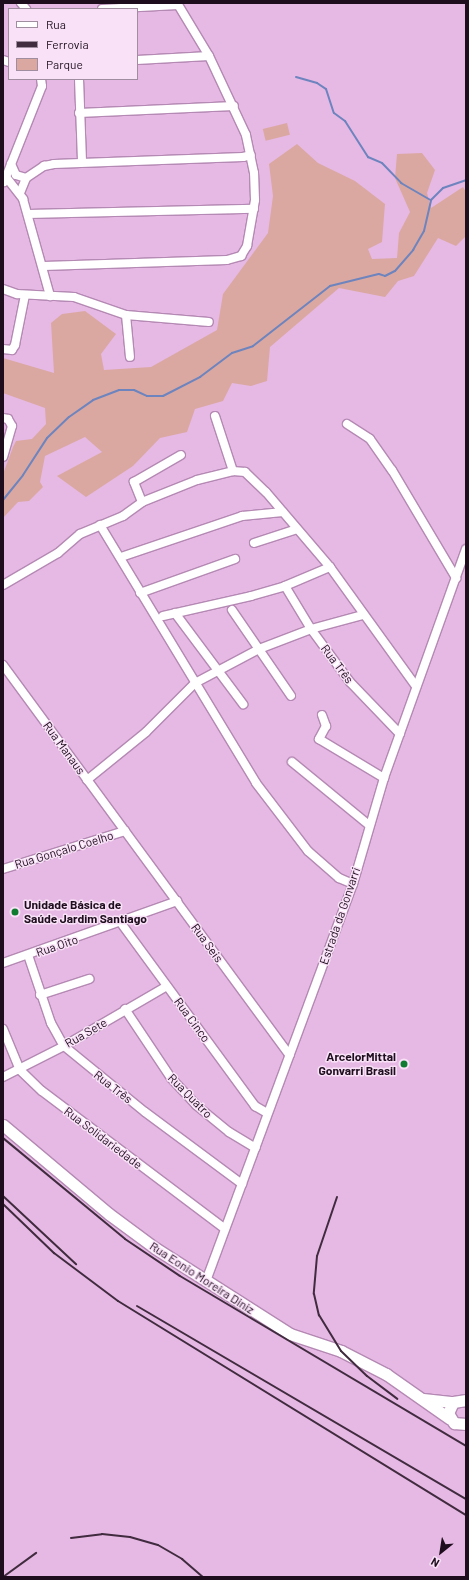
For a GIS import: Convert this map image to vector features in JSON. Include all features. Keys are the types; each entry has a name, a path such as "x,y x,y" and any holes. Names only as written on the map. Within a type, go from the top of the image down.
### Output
{"main road":[{"name":"Rua Eonio Moreira Diniz","path":"3,1125 109,1214 206,1281 290,1334 361,1359 422,1398 450,1419 464,1426"},
{"name":"Rua Eonio Moreira Diniz","path":"422,1398 453,1402 466,1400"},
{"path":"450,1419 448,1413 453,1402"}],"street":[{"path":"44,266 235,259 241,256 249,241 254,209 255,189 251,155 234,106 210,56 178,4 117,8"},
{"path":"138,60 210,56"},
{"path":"79,80 82,162"},
{"path":"42,83 4,179 20,193 44,266 50,296"},
{"path":"79,112 234,106"},
{"path":"20,193 26,178 44,166 82,162 243,157 251,155"},
{"path":"11,164 16,175 26,178"},
{"path":"28,214 254,209"},
{"path":"3,290 25,295 74,297 126,315 209,322"},
{"path":"3,350 12,350 15,345 25,295"},
{"path":"126,315 130,357"},
{"path":"215,416 233,471"},
{"path":"3,418 12,423 3,457"},
{"path":"348,424 370,439 392,470 456,578"},
{"path":"142,502 133,483 181,455"},
{"path":"3,585 58,552 80,534 123,516 142,502 197,480 233,471 245,472 283,512 330,567 363,615 415,685"},
{"path":"122,557 242,516 283,512"},
{"path":"100,525 122,557 140,593 256,783 302,843 339,878 353,884"},
{"path":"254,543 297,529"},
{"name":"Estrada da Gonvarri","path":"206,1281 353,884 369,825 415,685 466,549"},
{"path":"140,593 235,558"},
{"path":"163,616 285,586 330,567"},
{"name":"Rua Três","path":"285,586 311,629 350,682 400,734"},
{"path":"232,610 291,696"},
{"path":"176,613 243,704"},
{"path":"87,780 146,732 195,683 219,672 258,649 311,629 363,615"},
{"name":"Rua Manaus","path":"3,665 125,831"},
{"path":"322,715 326,726 319,739 384,778"},
{"path":"292,762 369,825"},
{"name":"Rua Gonçalo Coelho","path":"3,869 125,831"},
{"name":"Rua Seis","path":"125,831 289,1055"},
{"name":"Rua Oito","path":"3,963 177,901"},
{"name":"Rua Cinco","path":"121,922 255,1106 267,1114"},
{"name":"Rua Três","path":"28,955 50,1023 64,1046 145,1112 242,1184"},
{"path":"40,995 90,979"},
{"name":"Rua Sete","path":"3,1077 20,1070 64,1046 125,1009 167,986"},
{"name":"Rua Quatro","path":"125,1009 171,1078 196,1105 229,1132 256,1148"},
{"name":"Rua Solidariedade","path":"3,1029 20,1070 42,1091 225,1229"}],"green space":[{"path":"287,123 290,135 266,141 263,129"},
{"path":"297,144 318,163 355,181 385,204 382,242 368,249 372,259 397,258 399,233 410,212 395,178 397,154 422,153 435,170 427,193 431,208 463,187 466,192 466,236 456,246 438,238 414,276 398,281 385,297 339,288 270,347 267,381 251,386 232,383 223,401 195,409 187,432 160,438 133,466 86,497 57,476 102,452 85,437 45,456 40,482 43,487 29,501 18,502 3,518 3,474 13,447 16,441 32,439 46,424 45,408 3,393 3,358 54,373 51,323 62,314 85,311 116,334 101,354 104,370 151,367 217,330 223,294 268,233 273,196 269,164"}],"waterway":[{"path":"296,77 317,83 326,89 334,113 345,121 368,157 382,163 401,183 431,200 443,188 466,180"},
{"path":"3,500 23,475 47,438 69,417 93,400 119,390 134,390 147,396 163,396 200,377 232,353 253,346 330,286 379,274 385,276 395,271 413,250 424,231 431,200"}],"railway":[{"path":"3,1138 125,1239 180,1276 466,1446"},
{"path":"3,1196 76,1264"},
{"path":"337,1197 317,1256 314,1294 319,1315 341,1351 367,1376 397,1399"},
{"path":"3,1204 54,1253 118,1301 466,1515"},
{"path":"137,1306 466,1499"},
{"path":"71,1538 102,1534 130,1537 158,1545 182,1559 203,1577"},
{"path":"3,1577 36,1553"}],"place":[{"name":"Unidade Básica de Saúde Jardim Santiago","path":"15,912"},
{"name":"ArcelorMittal Gonvarri Brasil","path":"404,1064"}]}
